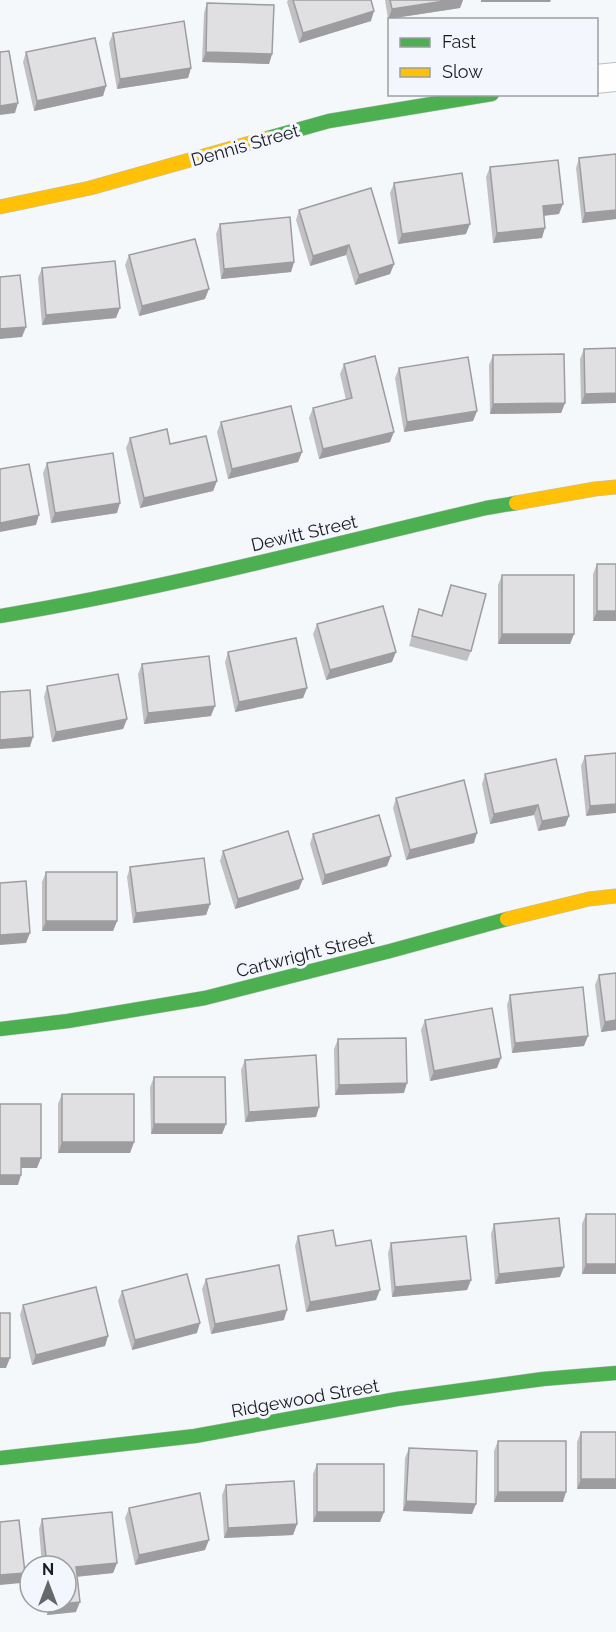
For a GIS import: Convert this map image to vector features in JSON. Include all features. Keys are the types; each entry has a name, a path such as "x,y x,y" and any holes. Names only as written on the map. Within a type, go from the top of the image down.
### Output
{"street":[{"path":"598,79 616,77"},
{"name":"Dennis Street","path":"0,207 90,188 329,121 480,96"},
{"name":"Dewitt Street","path":"0,616 137,590 486,508 616,487"},
{"name":"Cartwright Street","path":"0,1029 68,1021 205,998 525,914 590,899 616,896"},
{"name":"Ridgewood Street","path":"0,1458 195,1436 397,1399 543,1379 616,1373"}],"building":[{"path":"293,0 371,0 374,11 303,33"},
{"path":"390,0 451,0 392,9"},
{"path":"207,3 274,5 272,54 206,52"},
{"path":"184,21 191,68 120,79 113,33"},
{"path":"95,38 106,86 37,101 26,52"},
{"path":"9,51 18,103 0,106 0,52"},
{"path":"616,154 616,210 585,213 579,158"},
{"path":"558,160 563,204 543,206 545,228 497,233 490,167"},
{"path":"462,173 470,224 402,234 394,183"},
{"path":"371,188 394,264 359,275 349,245 313,256 299,210"},
{"path":"290,217 294,262 224,269 220,224"},
{"path":"195,239 209,289 142,306 129,255"},
{"path":"115,261 120,308 46,315 42,268"},
{"path":"20,275 26,327 0,329 0,277"},
{"path":"616,348 616,393 585,394 584,349"},
{"path":"564,354 565,403 493,404 493,355"},
{"path":"375,356 394,432 323,449 313,408 352,398 344,364"},
{"path":"468,357 477,411 407,422 399,368"},
{"path":"291,406 302,452 232,469 221,422"},
{"path":"167,429 170,444 206,436 217,481 144,498 130,438"},
{"path":"113,453 120,503 55,513 47,463"},
{"path":"29,464 39,515 0,523 0,469"},
{"path":"597,564 616,564 616,611 597,611"},
{"path":"502,575 574,575 574,634 502,634"},
{"path":"451,585 486,594 471,651 412,636 419,609 442,616"},
{"path":"383,606 396,652 330,670 317,624"},
{"path":"296,638 307,688 239,702 228,652"},
{"path":"209,656 215,706 148,713 142,664"},
{"path":"118,674 127,719 56,732 47,686"},
{"path":"30,690 33,737 0,740 0,692"},
{"path":"616,753 616,804 590,806 585,756"},
{"path":"556,759 569,816 542,821 538,805 494,814 485,774"},
{"path":"464,780 477,833 410,850 396,798"},
{"path":"379,815 391,856 325,875 313,834"},
{"path":"288,831 303,879 238,899 223,851"},
{"path":"204,858 210,904 136,913 130,867"},
{"path":"46,872 117,872 117,921 46,921"},
{"path":"26,881 30,933 0,935 0,883"},
{"path":"616,973 616,1020 605,1022 599,975"},
{"path":"583,987 588,1036 515,1043 510,995"},
{"path":"492,1008 501,1058 434,1071 425,1020"},
{"path":"406,1038 407,1083 339,1085 338,1039"},
{"path":"316,1055 319,1107 249,1112 245,1060"},
{"path":"154,1077 225,1077 226,1124 154,1124"},
{"path":"62,1094 134,1094 134,1142 62,1142"},
{"path":"0,1104 41,1104 41,1158 21,1158 21,1175 0,1175"},
{"path":"586,1214 616,1214 616,1264 586,1264"},
{"path":"559,1218 564,1267 499,1274 494,1224"},
{"path":"333,1230 336,1246 371,1240 380,1290 310,1302 298,1236"},
{"path":"466,1236 471,1280 395,1287 391,1243"},
{"path":"279,1265 287,1310 215,1324 206,1279"},
{"path":"187,1274 200,1323 135,1340 122,1291"},
{"path":"96,1287 108,1336 36,1355 23,1305"},
{"path":"0,1313 10,1313 10,1358 0,1358"},
{"path":"581,1432 616,1432 616,1479 581,1479"},
{"path":"498,1441 566,1441 566,1492 498,1492"},
{"path":"409,1448 477,1451 476,1504 406,1501"},
{"path":"317,1464 384,1464 384,1512 317,1512"},
{"path":"294,1481 297,1524 228,1528 226,1485"},
{"path":"200,1493 209,1540 139,1555 129,1508"},
{"path":"112,1512 117,1563 78,1567 78,1554 46,1554 42,1519"},
{"path":"19,1520 23,1554 18,1554 18,1574 0,1575 0,1522"}],"traffic: fast":[{"path":"268,138 329,121 480,96"},
{"path":"0,616 183,580 486,508 516,503"},
{"path":"0,1029 68,1021 205,998 507,919"},
{"path":"0,1458 195,1436 397,1399 543,1379 616,1373"}],"traffic: slow":[{"path":"0,207 90,188 268,138"},
{"path":"516,503 616,487"},
{"path":"507,919 589,899 616,896"}]}
